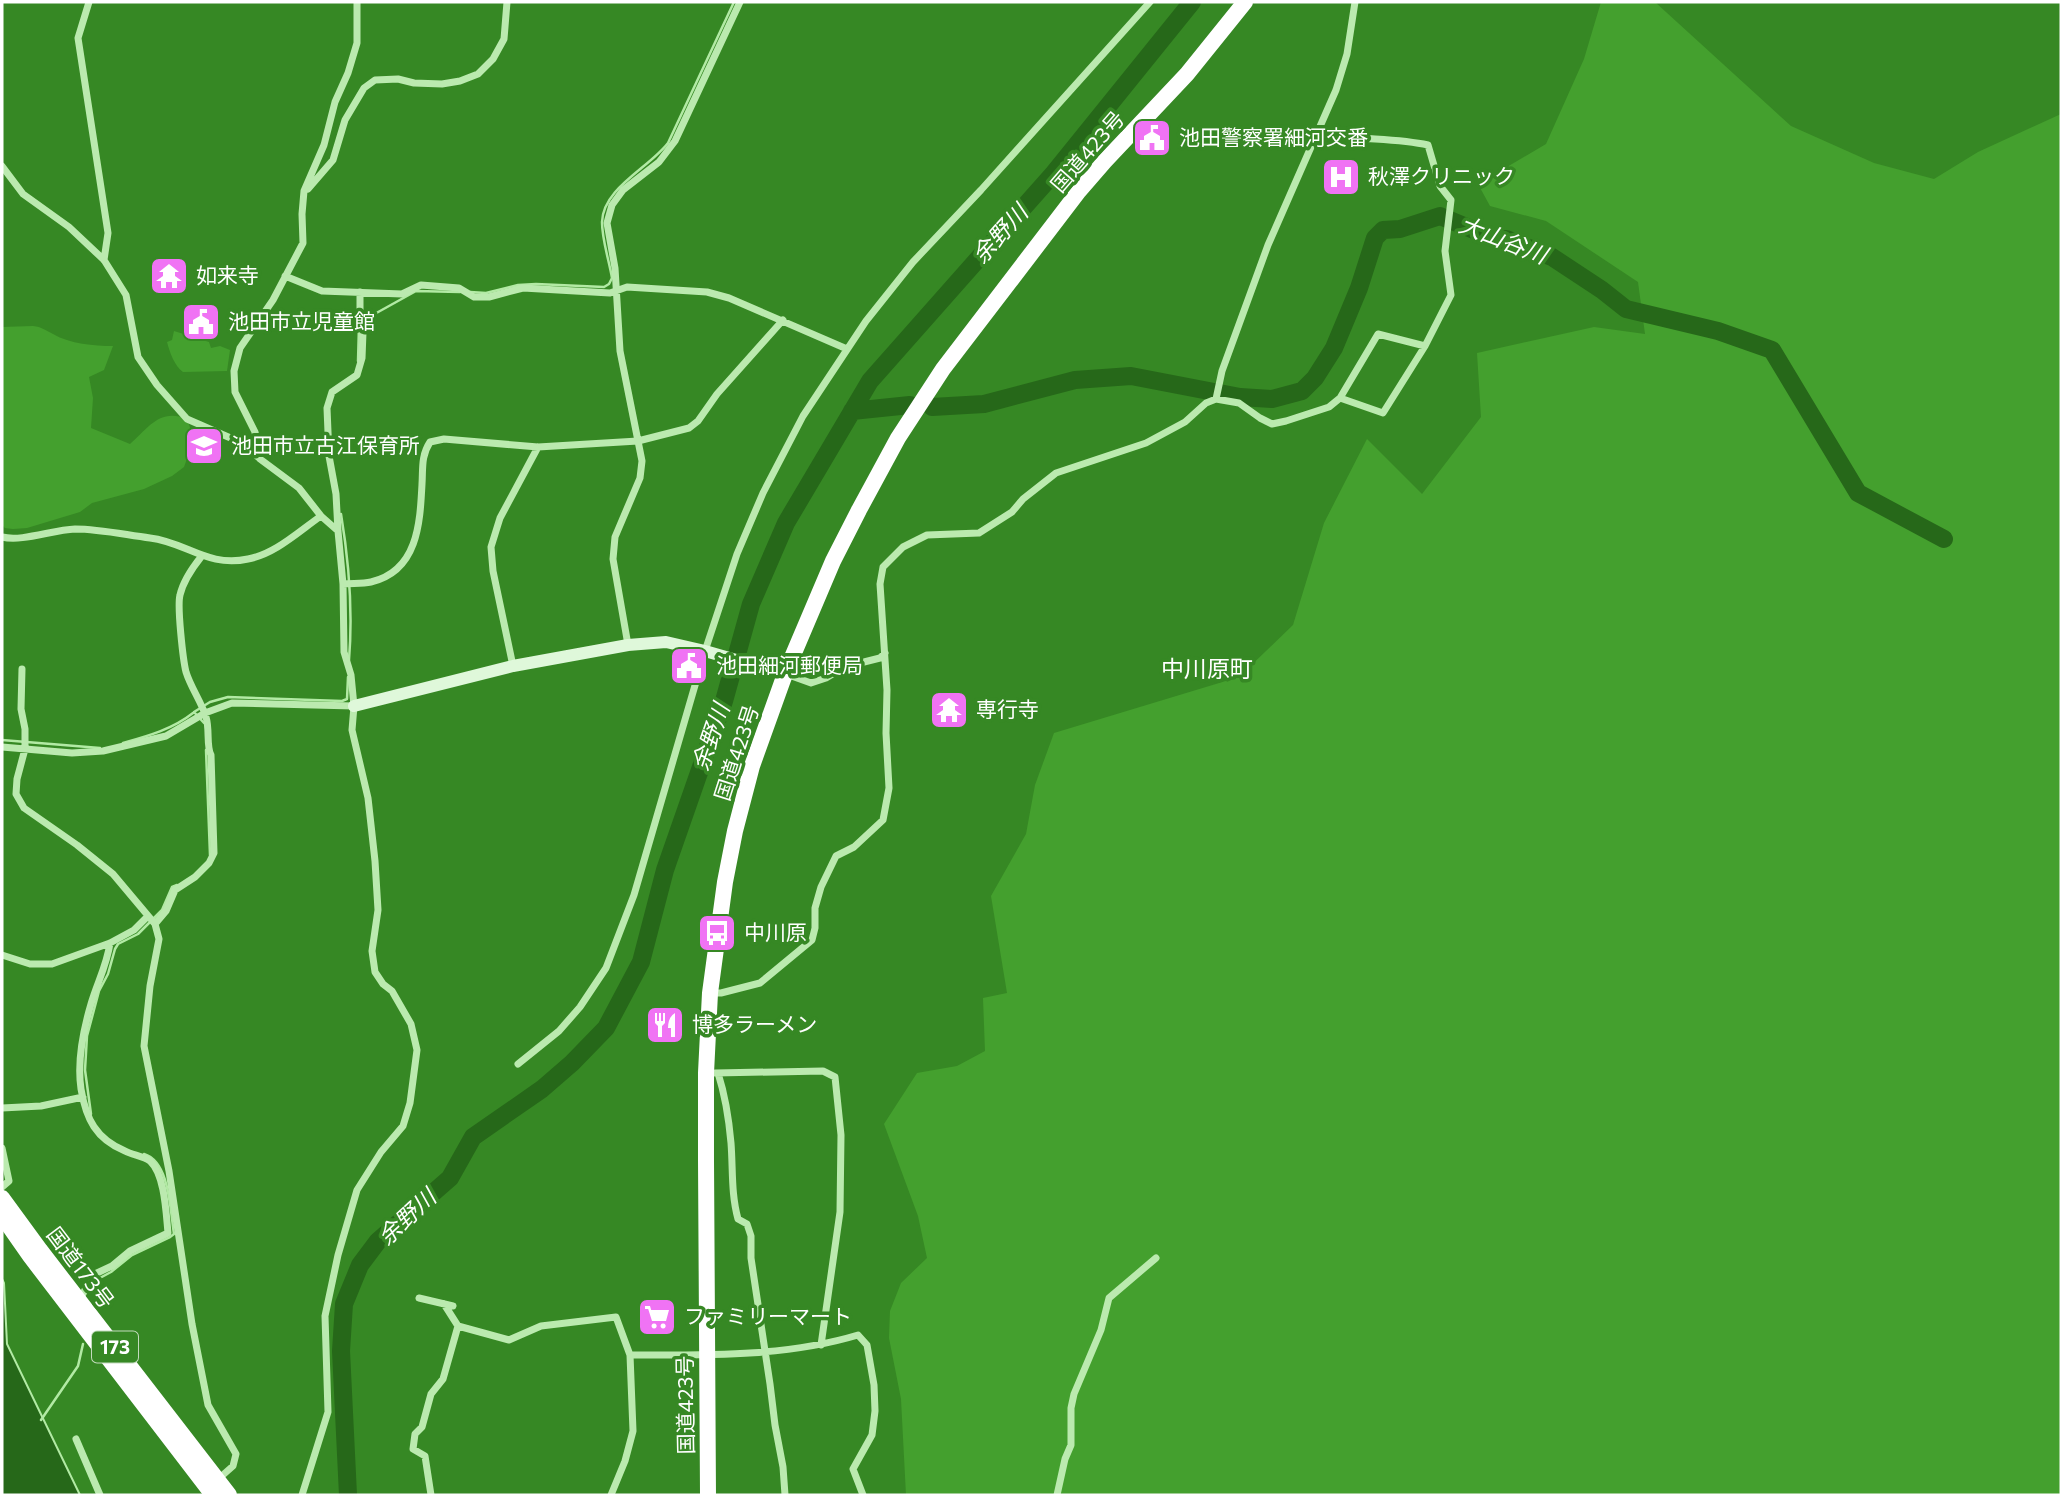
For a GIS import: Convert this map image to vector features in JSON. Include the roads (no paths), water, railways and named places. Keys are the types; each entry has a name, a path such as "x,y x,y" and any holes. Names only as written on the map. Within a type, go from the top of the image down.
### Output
{"highway":[{"name":"国道423号","path":"708,1495 706,1354 712,1073 710,993 725,882 735,831 778,672 898,438 943,369 1079,191 1187,74 1245,2"},
{"name":"国道173号","path":"2,1198 213,1488"},
{"name":"国道173号","path":"2,1216 30,1256 213,1488 229,1495"}],"street":[{"path":"89,2 78,38 108,233 104,260"},
{"path":"260,458 255,432 235,392 234,371 240,348 272,300 303,243 304,191 324,145 335,102 357,43 357,2"},
{"path":"304,191 333,160 345,120 363,88 375,80 398,79 414,83 442,84 478,74 493,59 504,39 507,2"},
{"path":"628,645 613,559 615,537 640,478 642,461 620,351 617,290 607,223 612,205 623,190 659,162 675,141 740,2"},
{"path":"518,1064 559,1031 580,1007 606,968 634,895 737,554 763,493 803,416 847,349 913,261 981,190 1150,2"},
{"path":"1216,399 1222,371 1268,246 1336,90 1347,54 1355,2"},
{"path":"1318,132 1344,137 1405,140 1428,145 1440,186 1451,200 1445,251 1451,295 1425,346 1382,414 1340,398"},
{"path":"2,166 23,194 69,227 104,260 126,295 138,357 187,419 242,443 299,488 321,516 338,531"},
{"path":"285,276 323,291 402,294 421,285 458,288 474,297 489,297 523,288 610,293 627,287 707,292 729,298 847,349"},
{"path":"302,1495 328,1412 325,1316 338,1255 357,1190 402,1126 410,1103 417,1050 411,1024 392,991 374,972 372,951 378,910 375,861 368,798 352,730 354,706 351,675 344,652 344,584 336,494 329,456 327,408 332,392 357,374 362,358 360,292"},
{"path":"344,584 371,582 393,572 407,557 420,522 424,452 430,442 444,439 538,447 638,441 689,428 698,421 717,394 783,320"},
{"path":"710,993 721,993 760,983 812,940 815,908 821,887 836,856 853,847 883,820 889,788 880,584 883,567 903,547 927,535 979,533 1012,512 1023,499 1056,473 1146,443 1185,422 1206,403 1216,399 1239,403 1272,424 1329,407 1340,398 1378,334 1425,346"},
{"path":"513,666 493,571 491,547 500,519 538,447"},
{"path":"2,537 13,540 46,532 77,529 167,540 201,557 246,560 268,553 321,516"},
{"path":"155,924 166,911 175,890 195,877 209,863 214,853 209,729 185,665 179,595 201,557"},
{"path":"2,747 72,753 103,751 166,736 205,713 232,703 354,706 513,666 628,645 666,642 811,683 844,667 880,658 885,653"},
{"path":"22,669 21,709 25,749 16,794 24,807 113,874 155,924 159,939 150,986 144,1046 169,1171 192,1324 208,1405 236,1454 233,1466 213,1488"},
{"path":"2,955 30,964 52,964 110,943 134,930 148,916"},
{"path":"79,1301 97,1273 112,1266 130,1251 169,1233 158,1173 149,1160 116,1147 97,1132 87,1117 80,1063 84,1030 91,1003 108,961 110,943"},
{"path":"712,1073 823,1071 835,1077 841,1135 840,1212 821,1345"},
{"path":"712,1073 723,1090 731,1140 734,1204 738,1219 747,1224 751,1236 751,1258 785,1495"},
{"path":"2,1108 41,1106 83,1097"},
{"path":"2,1148 9,1181 2,1187"},
{"path":"158,1173 169,1171"},
{"path":"1057,1495 1065,1459 1071,1446 1071,1408 1074,1394 1101,1330 1109,1298 1156,1258"},
{"path":"419,1298 453,1306"},
{"path":"444,1304 458,1326 509,1340 541,1326 616,1317 630,1355 633,1431 625,1461 611,1495"},
{"path":"431,1495 425,1456 413,1449 415,1434 422,1427 431,1394 443,1379 458,1326"},
{"path":"630,1355 765,1351 821,1345 858,1335 867,1345 874,1385 875,1411 872,1435 853,1469 863,1495"},
{"path":"76,1439 100,1495"}],"waterway":[{"path":"470,292 486,293 518,285 604,287 609,284 612,278 602,229 604,210 618,189 668,143 734,2"},
{"name":"余野川","path":"348,1495 341,1351 344,1304 360,1265 378,1241 450,1178 473,1137 542,1089 606,1028 641,962 665,870 724,701 751,604 786,523 870,381 1054,173 1192,2"},
{"name":"大山谷川","path":"932,407 984,404 1075,380 1131,376 1240,397 1272,399 1302,391 1315,378 1334,348 1359,288 1375,238 1383,230 1400,229 1440,216 1498,240 1506,239 1552,257 1626,309 1718,331 1772,350 1858,493 1944,539"},
{"path":"362,321 416,291 460,292"},
{"path":"358,361 359,326"},
{"name":"大山谷川","path":"852,411 910,405"},
{"path":"341,514 351,623 349,660"},
{"path":"204,723 194,712 210,702 228,697 342,701 347,699 348,677"},
{"path":"123,743 169,728 193,713"},
{"path":"2,740 100,748"},
{"path":"206,750 210,855"},
{"path":"91,1114 85,1070 87,1036 99,991 118,944 138,934 162,910 172,887 177,885"},
{"path":"90,1291 98,1279 132,1255 174,1234 164,1176 153,1159 144,1154"},
{"path":"41,1420 78,1366 83,1344"}],"place":[{"name":"池田警察署細河交番","path":"1152,138"},
{"name":"秋澤クリニック","path":"1341,177"},
{"name":"如来寺","path":"169,276"},
{"name":"池田市立児童館","path":"201,322"},
{"name":"池田市立古江保育所","path":"204,446"},
{"name":"池田細河郵便局","path":"689,666"},
{"name":"専行寺","path":"949,710"},
{"name":"中川原","path":"717,933"},
{"name":"博多ラーメン","path":"665,1025"},
{"name":"ファミリーマート","path":"657,1317"}],"district":[{"name":"中川原町","path":"1207,669"}]}
